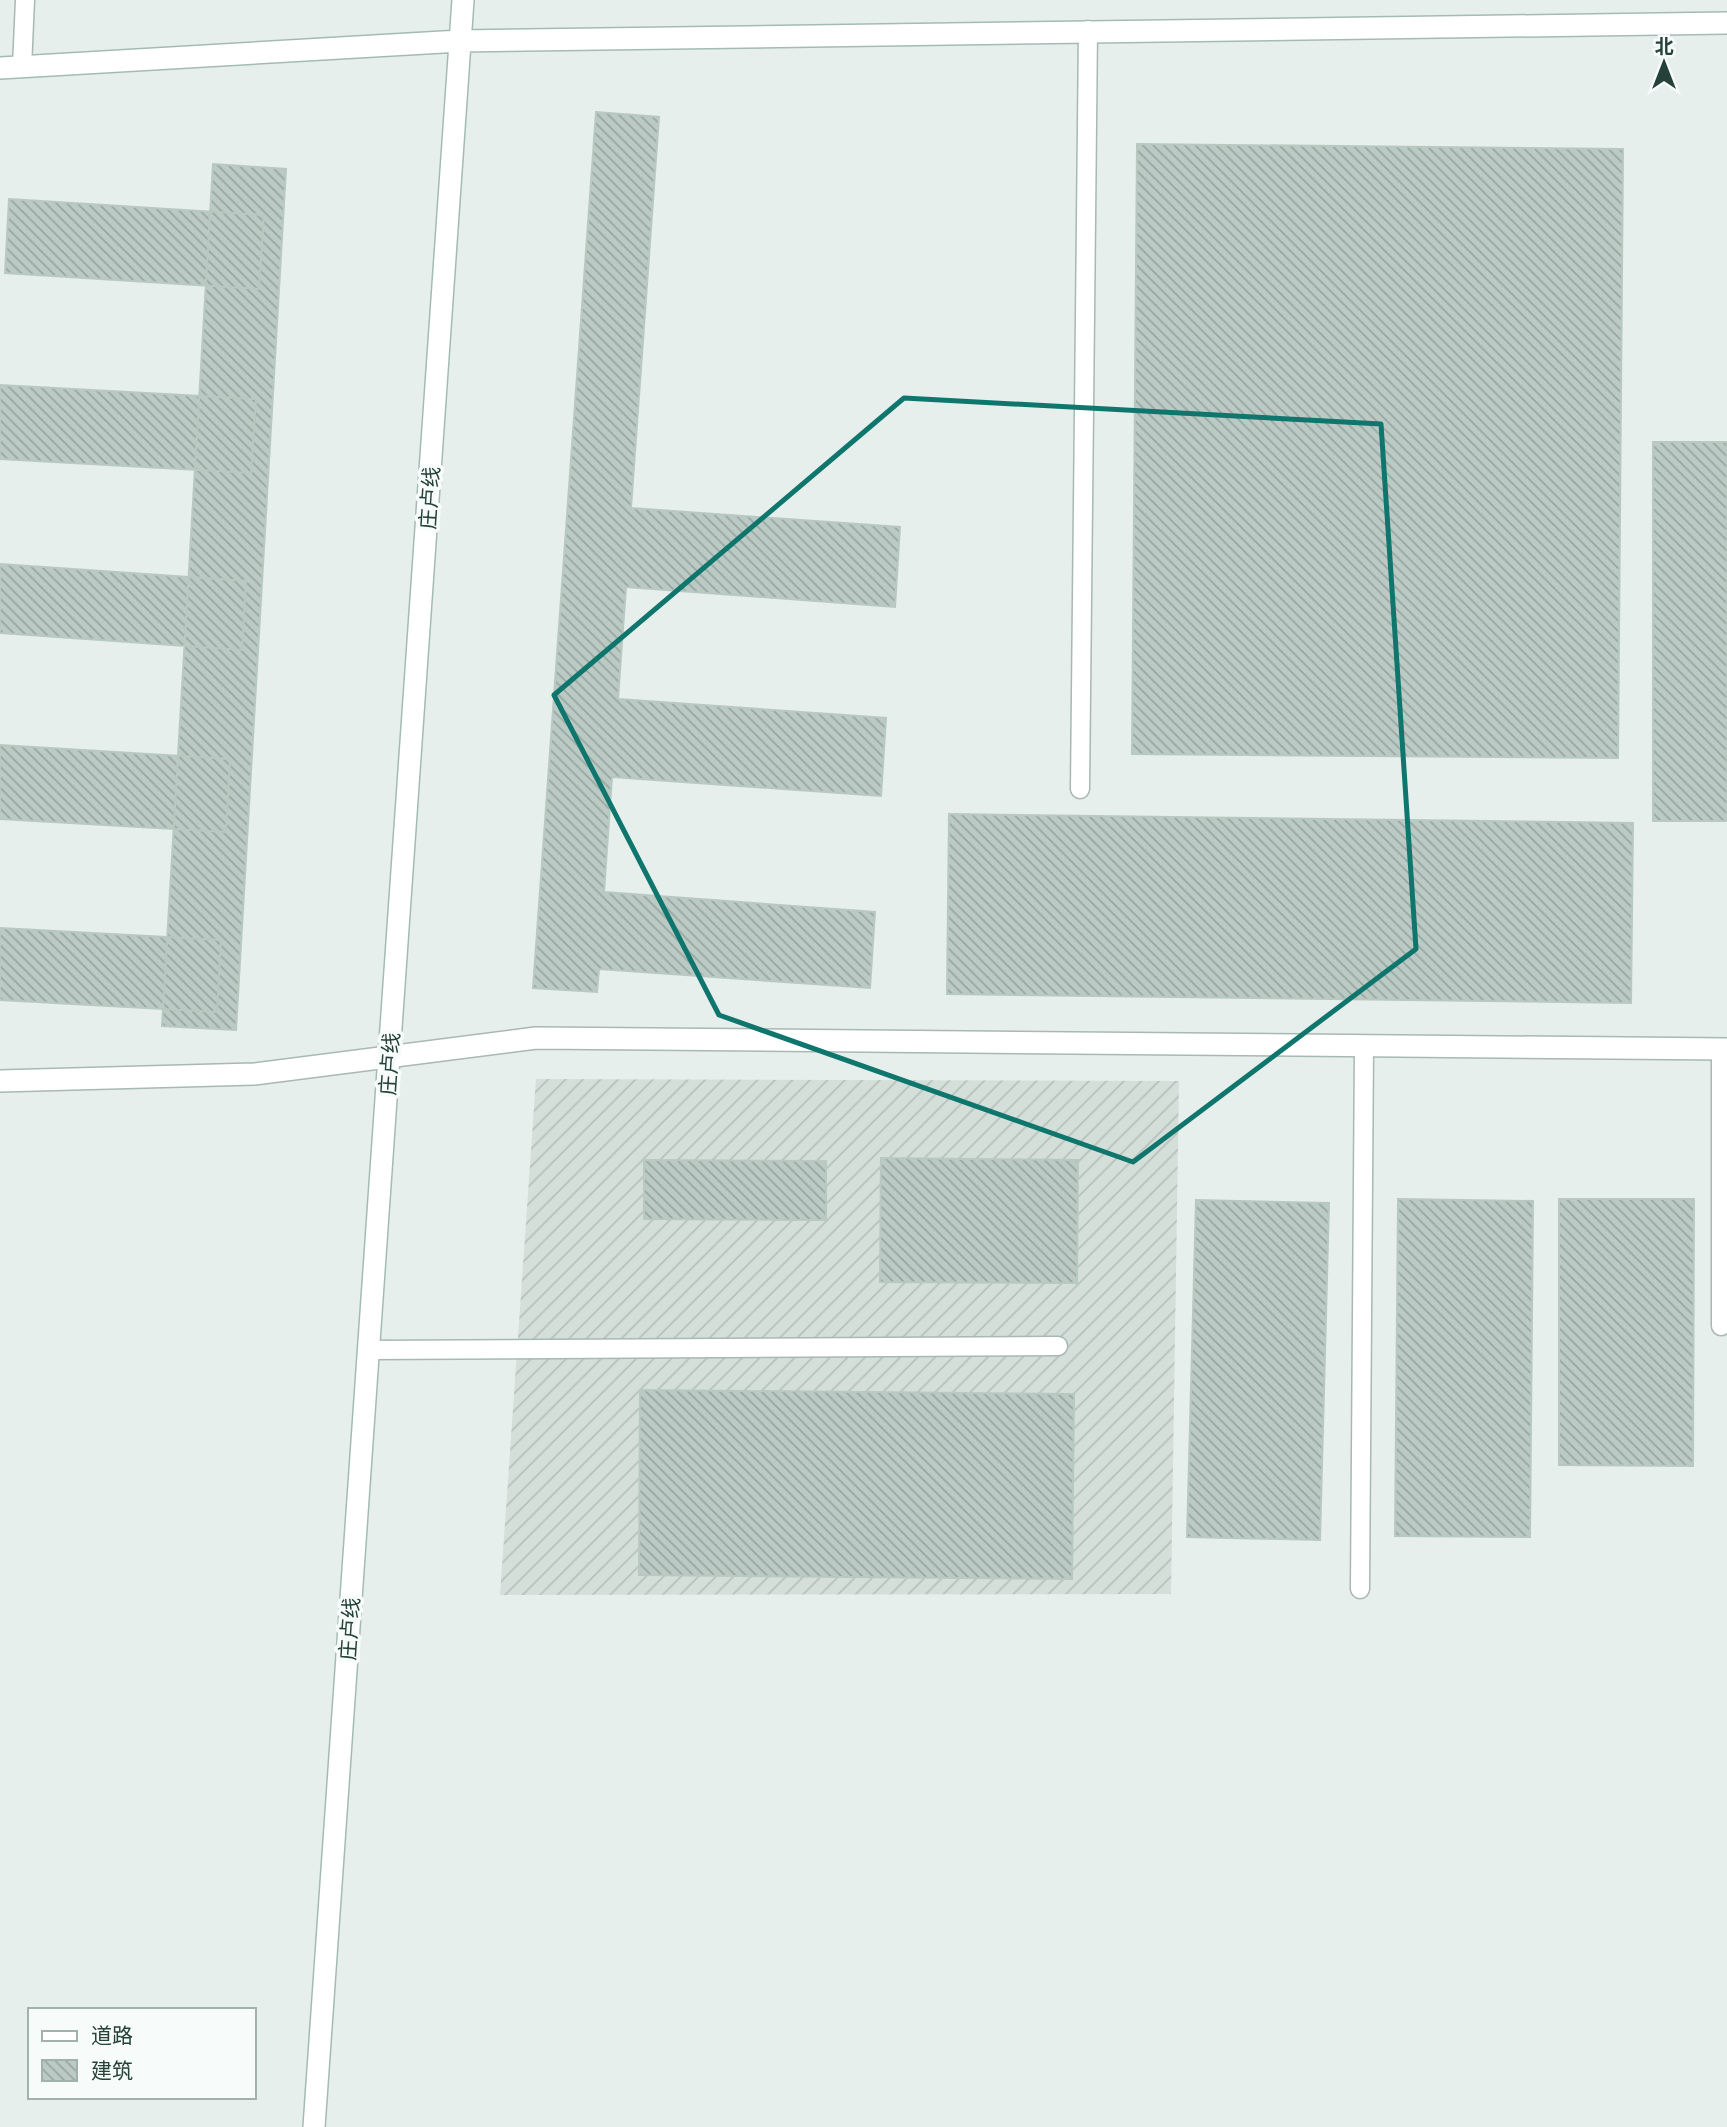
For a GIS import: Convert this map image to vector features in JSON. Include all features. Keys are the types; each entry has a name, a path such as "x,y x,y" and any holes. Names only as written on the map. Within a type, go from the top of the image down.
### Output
{"street":[{"name":"庄卢线","path":"314,2127 463,0"},
{"path":"0,68 460,41 1727,23"},
{"path":"0,1081 254,1073 536,1038 1724,1049"}],"lane":[{"path":"22,67 25,0"},
{"path":"1080,789 1088,30"},
{"path":"1360,1589 1364,1046"},
{"path":"1721,1326 1724,1049"},
{"path":"369,1350 1058,1346"}],"highlighted area":[{"path":"904,398 1381,424 1416,949 1133,1162 719,1015 554,695"}],"shaded area":[{"path":"536,1079 1179,1081 1171,1594 500,1595"}],"building":[{"path":"596,112 659,117 631,508 900,527 895,607 626,587 618,699 886,718 881,796 612,777 604,892 875,912 870,988 599,969 597,992 533,988"},
{"path":"1137,144 1623,149 1618,758 1132,754"},
{"path":"213,164 286,169 236,1030 162,1026"},
{"path":"9,199 264,215 259,289 5,273"},
{"path":"0,385 256,399 251,473 0,459"},
{"path":"1653,442 1727,442 1727,821 1653,821"},
{"path":"0,564 246,581 242,650 0,633"},
{"path":"0,745 230,759 226,832 0,819"},
{"path":"949,814 1633,823 1631,1003 947,994"},
{"path":"0,928 221,940 217,1012 0,1000"},
{"path":"881,1158 1078,1160 1077,1283 880,1282"},
{"path":"644,1160 826,1161 826,1220 644,1219"},
{"path":"1398,1199 1533,1201 1530,1537 1395,1536"},
{"path":"1559,1199 1694,1199 1693,1466 1559,1465"},
{"path":"1196,1200 1329,1203 1320,1540 1187,1537"},
{"path":"640,1390 1074,1394 1072,1579 639,1575"}]}
